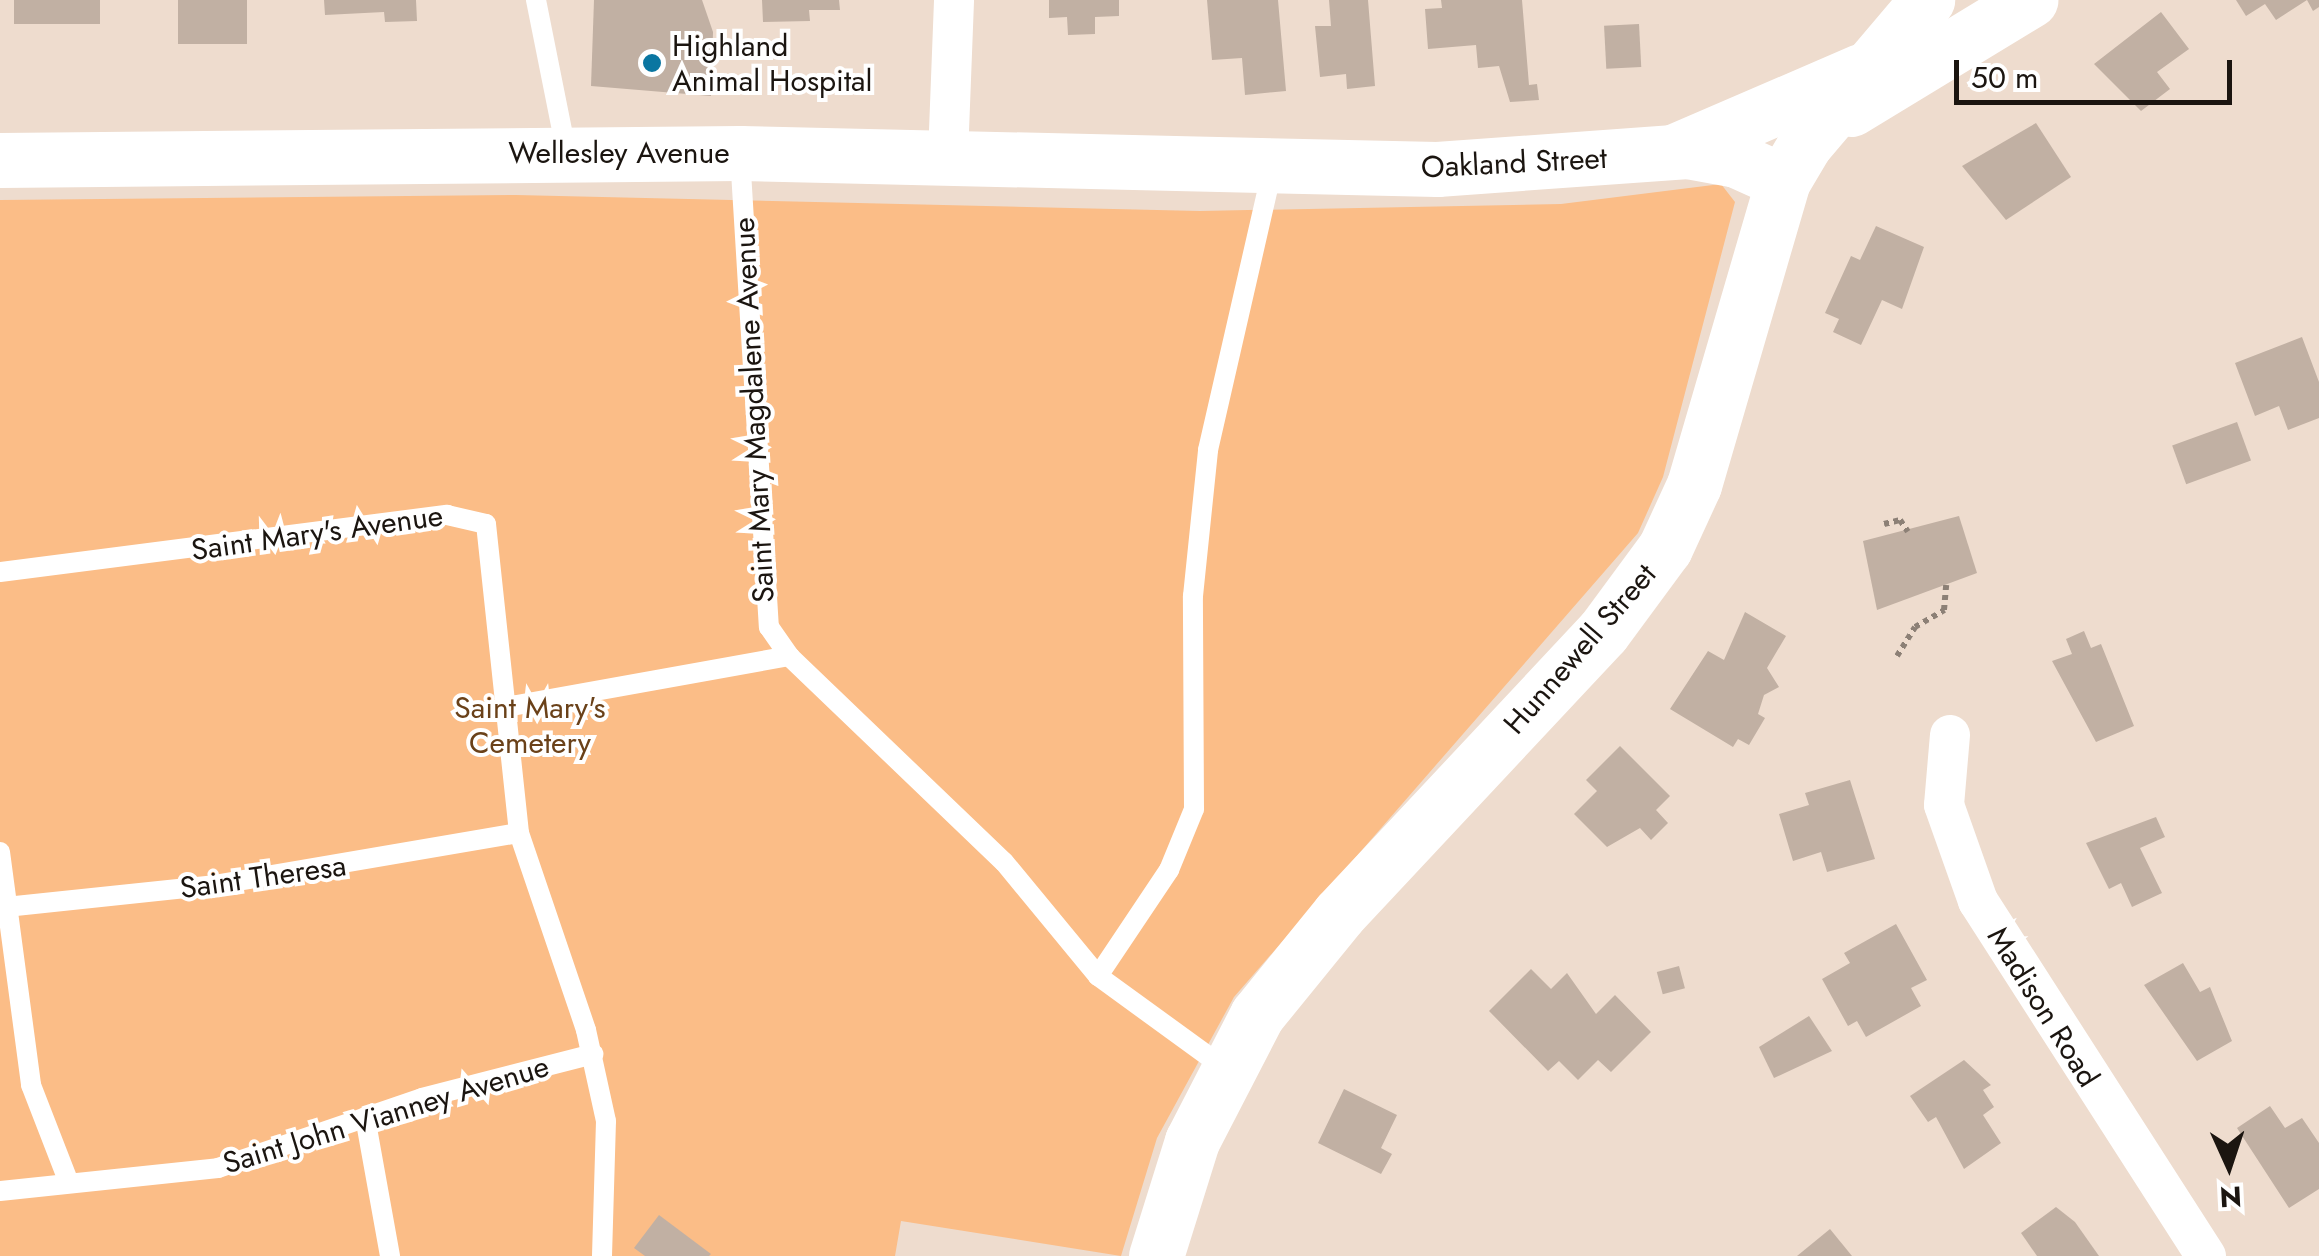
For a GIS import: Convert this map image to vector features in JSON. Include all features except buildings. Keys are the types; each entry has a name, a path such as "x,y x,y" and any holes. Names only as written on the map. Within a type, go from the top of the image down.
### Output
{"street":[{"path":"948,157 954,0"},
{"name":"Hunnewell Street","path":"1156,1256 1182,1164 1226,1069 1310,946 1604,632 1665,548 1694,485 1783,180 1818,128 1927,0"},
{"path":"1818,128 2030,0"},
{"path":"1675,151 1868,68"},
{"name":"Oakland Street","path":"1256,167 1524,166 1675,151 1736,160 1783,180"},
{"name":"Wellesley Avenue","path":"0,160 566,152 948,157 1256,167"},
{"name":"Madison Road","path":"1950,734 1944,805 1987,918 2206,1256"}],"lane":[{"path":"536,0 566,152"},
{"name":"Saint Mary Magdalene Avenue","path":"740,153 763,604 789,656 1004,862 1098,976 1226,1069"},
{"path":"1098,976 1170,870 1194,809 1193,596 1206,468 1256,167"},
{"name":"Saint Mary's Avenue","path":"0,572 475,517 491,542 518,833 593,1054 609,1153 602,1256"},
{"path":"506,708 789,656"},
{"name":"Saint Theresa","path":"6,906 233,882 518,833"},
{"path":"0,852 31,1084 69,1183"},
{"name":"Saint John Vianney Avenue","path":"0,1191 218,1168 365,1118 593,1054"},
{"path":"365,1118 390,1256"}],"path":[{"path":"1884,524 1900,520 1908,532"},
{"path":"1897,656 1915,628 1947,606 1946,585"}],"green space":[{"name":"Saint Mary's Cemetery","path":"1721,184 1735,202 1663,477 1638,533 1234,997 1157,1138 1121,1256 901,1221 895,1256 0,1256 0,200 516,195 1200,211 1561,204"}],"place":[{"name":"Highland Animal Hospital","path":"652,63"}]}
